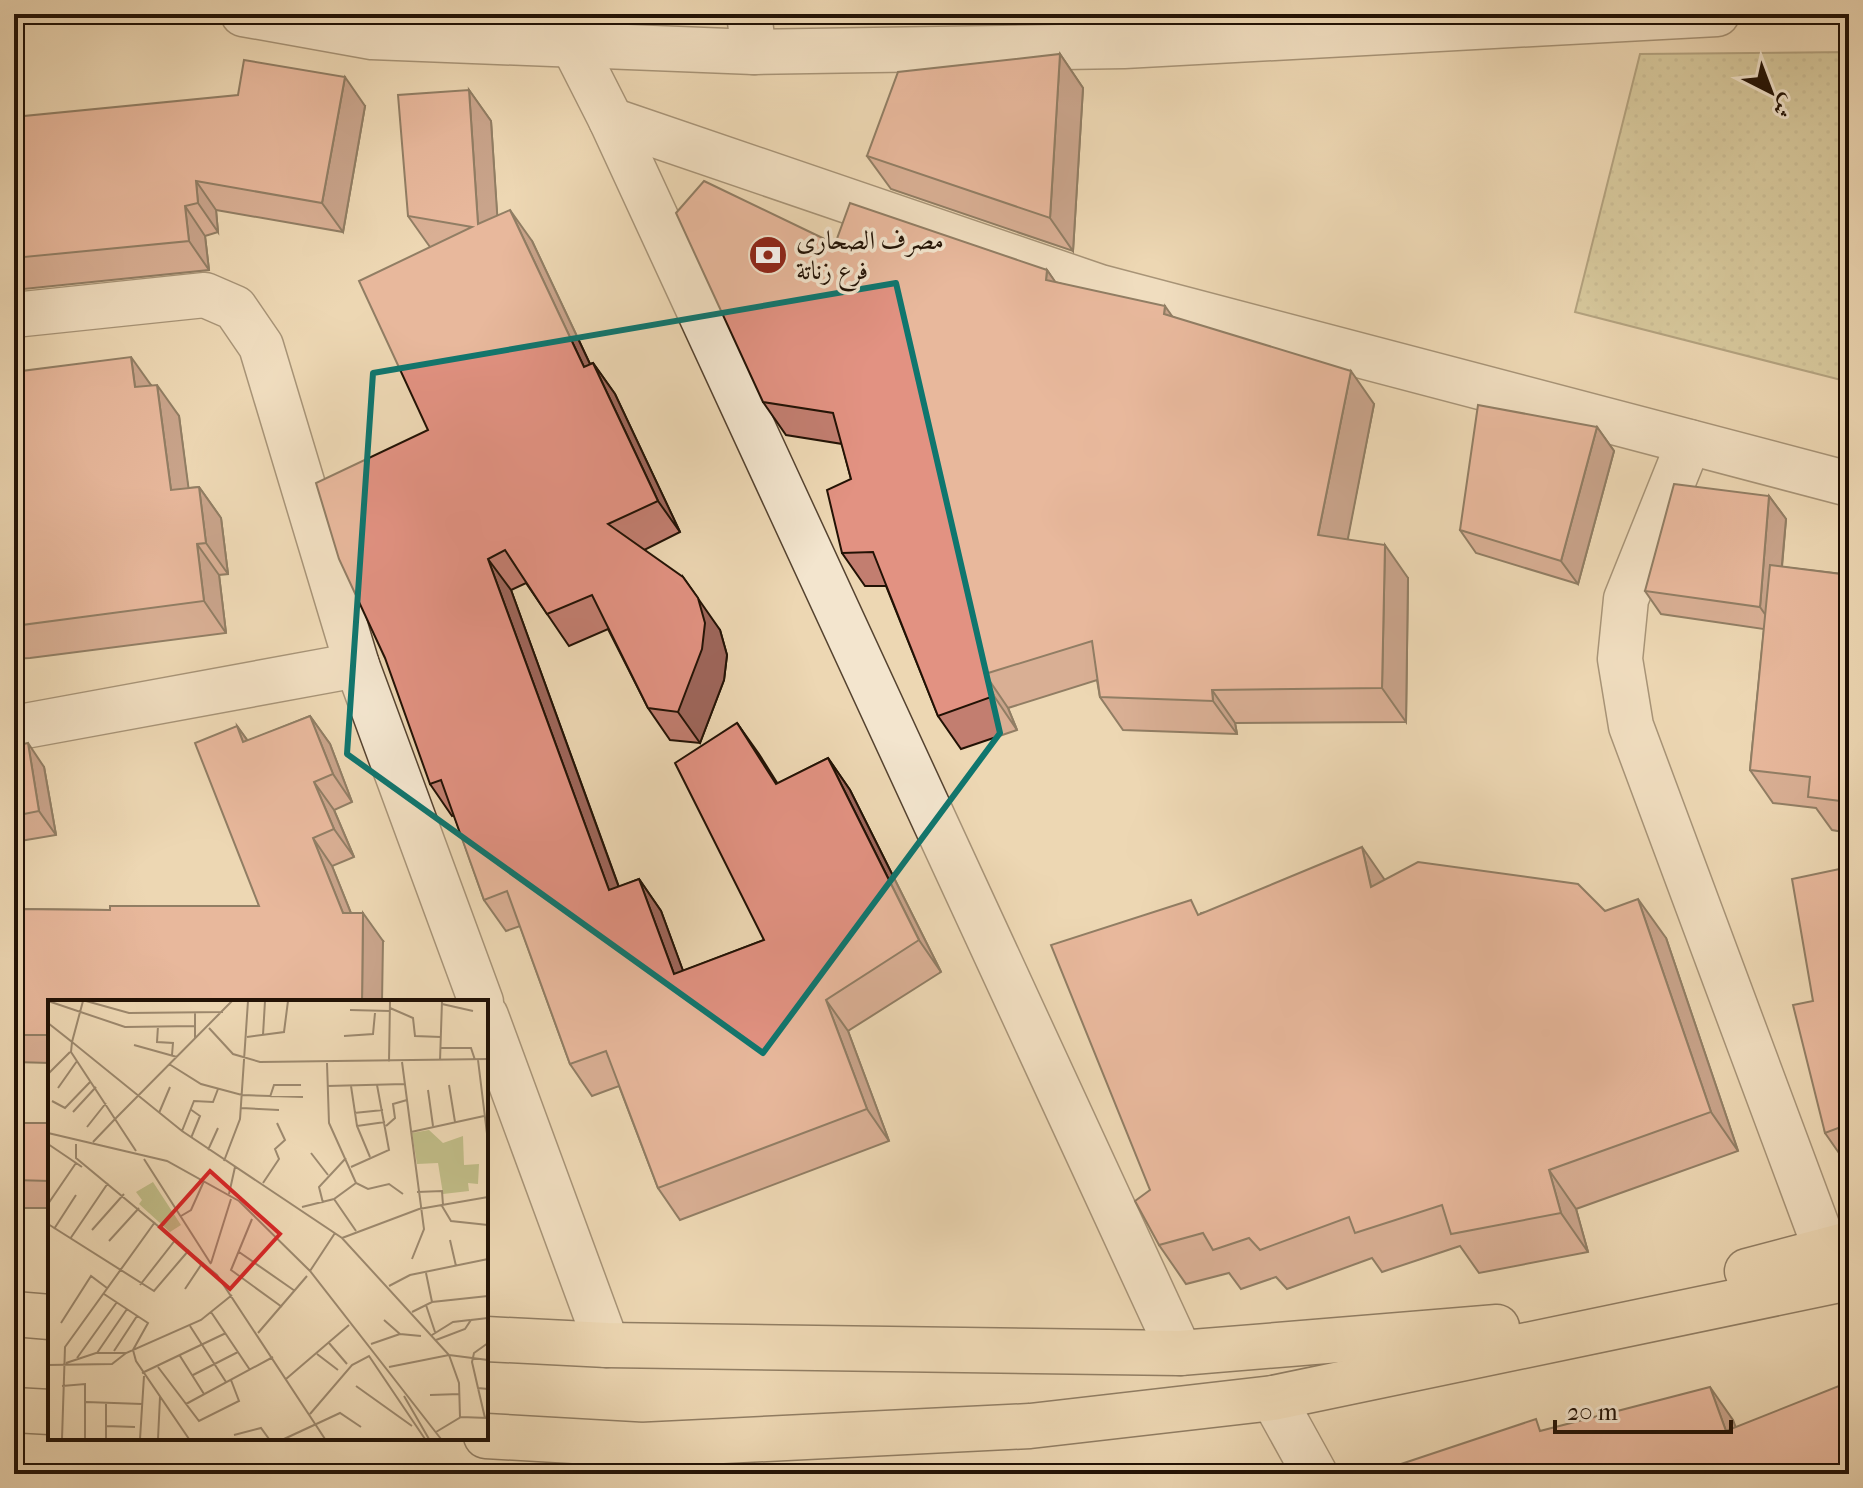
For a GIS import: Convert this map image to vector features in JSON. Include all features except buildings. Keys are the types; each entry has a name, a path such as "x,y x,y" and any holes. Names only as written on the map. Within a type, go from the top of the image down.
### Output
{"main road":[{"path":"488,1339 607,1345 1180,1353 1556,1323 1841,1258"},
{"path":"488,1436 642,1445 984,1429 1273,1398 1841,1258"},
{"path":"14,1314 48,1317"},
{"path":"14,1410 48,1412"}],"street":[{"path":"243,14 372,37 573,45 751,33 1123,30 1717,14"},
{"path":"573,45 611,120 1180,1353"},
{"path":"611,120 1100,287 1849,484"},
{"path":"14,315 205,295 235,308 261,346 357,665 480,1000"},
{"path":"1689,442 1626,599 1620,659 1631,726 1841,1258"},
{"path":"14,728 357,665"},
{"path":"488,1021 607,1345"},
{"path":"1273,1398 1315,1474"}],"highlighted area":[{"path":"896,283 1000,733 763,1053 347,754 373,373"}],"shaded area":[{"path":"1849,52 1849,382 1575,312 1640,54"}],"place":[{"name":"مصرف الصحارى فرع زناتة","path":"768,255"}]}
